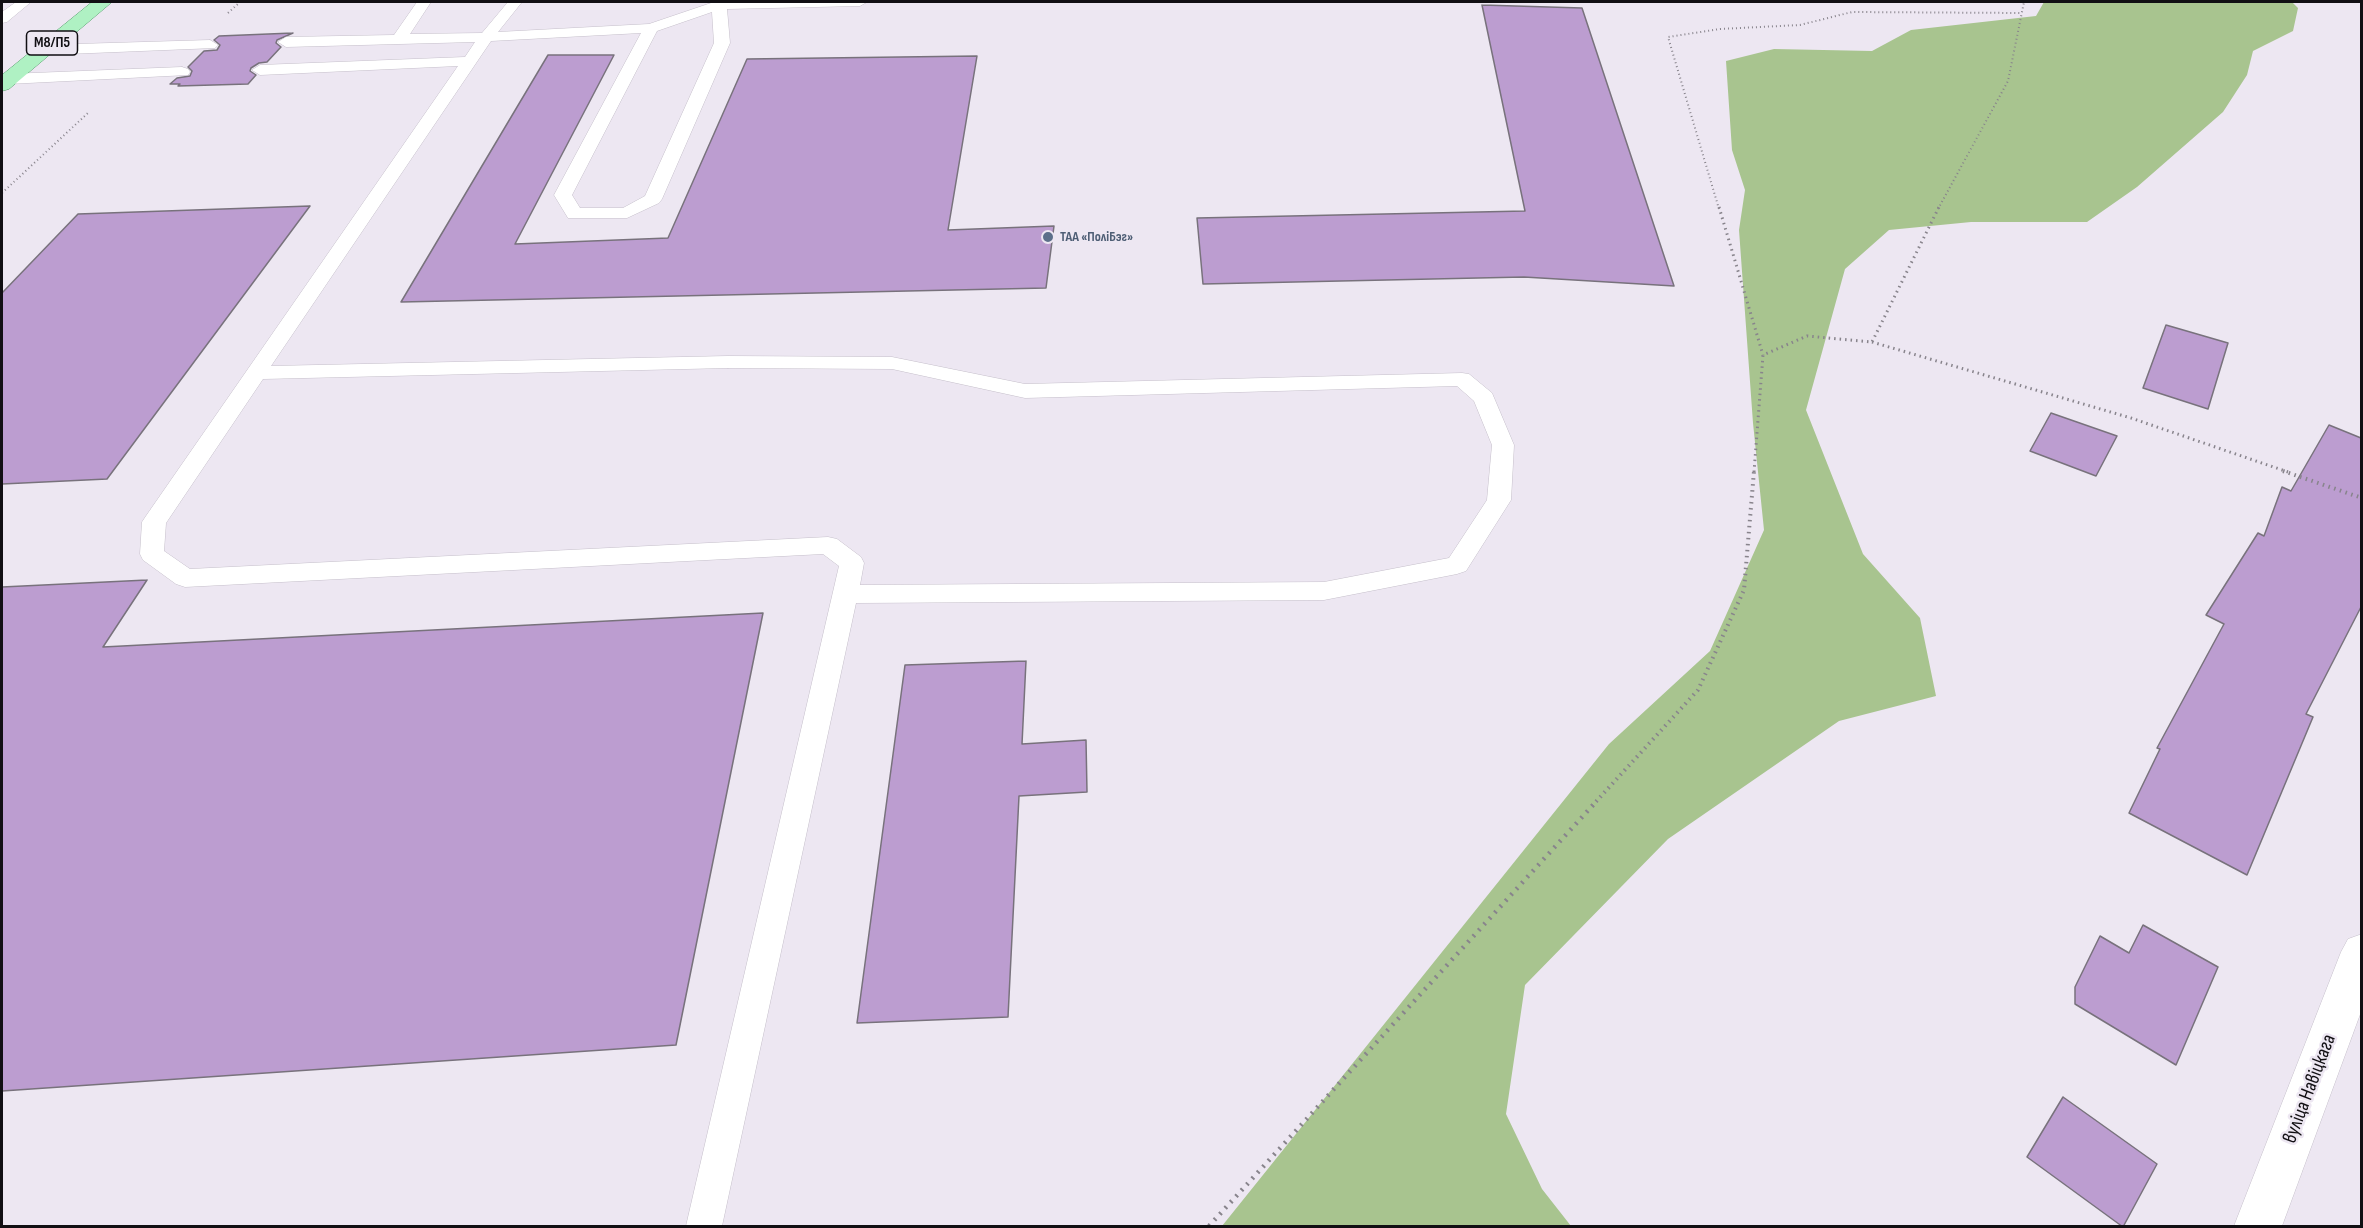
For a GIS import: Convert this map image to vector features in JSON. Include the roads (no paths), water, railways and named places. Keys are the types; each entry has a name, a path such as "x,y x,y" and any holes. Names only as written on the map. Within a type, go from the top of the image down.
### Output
{"main road":[{"name":"М8/П5","path":"5,82 103,2"}],"street":[{"name":"вуліца Навіцкага","path":"2258,1227 2361,952"}],"lane":[{"path":"2,19 24,2"},
{"path":"399,39 424,2"},
{"path":"515,2 486,37 154,522 152,554 184,578 828,545 852,563 704,1227"},
{"path":"286,42 486,37 651,28 720,3 860,2"},
{"path":"651,28 563,195 574,214 627,213 653,199 722,42 720,3"},
{"path":"43,50 210,45"},
{"path":"260,70 470,61"},
{"path":"5,82 182,72"},
{"path":"256,373 728,362 892,363 1024,392 1462,379 1484,398 1503,446 1499,500 1457,565 1324,591 846,594"}],"place":[{"name":"ТАА «ПоліБэг»","path":"1048,237"}]}
